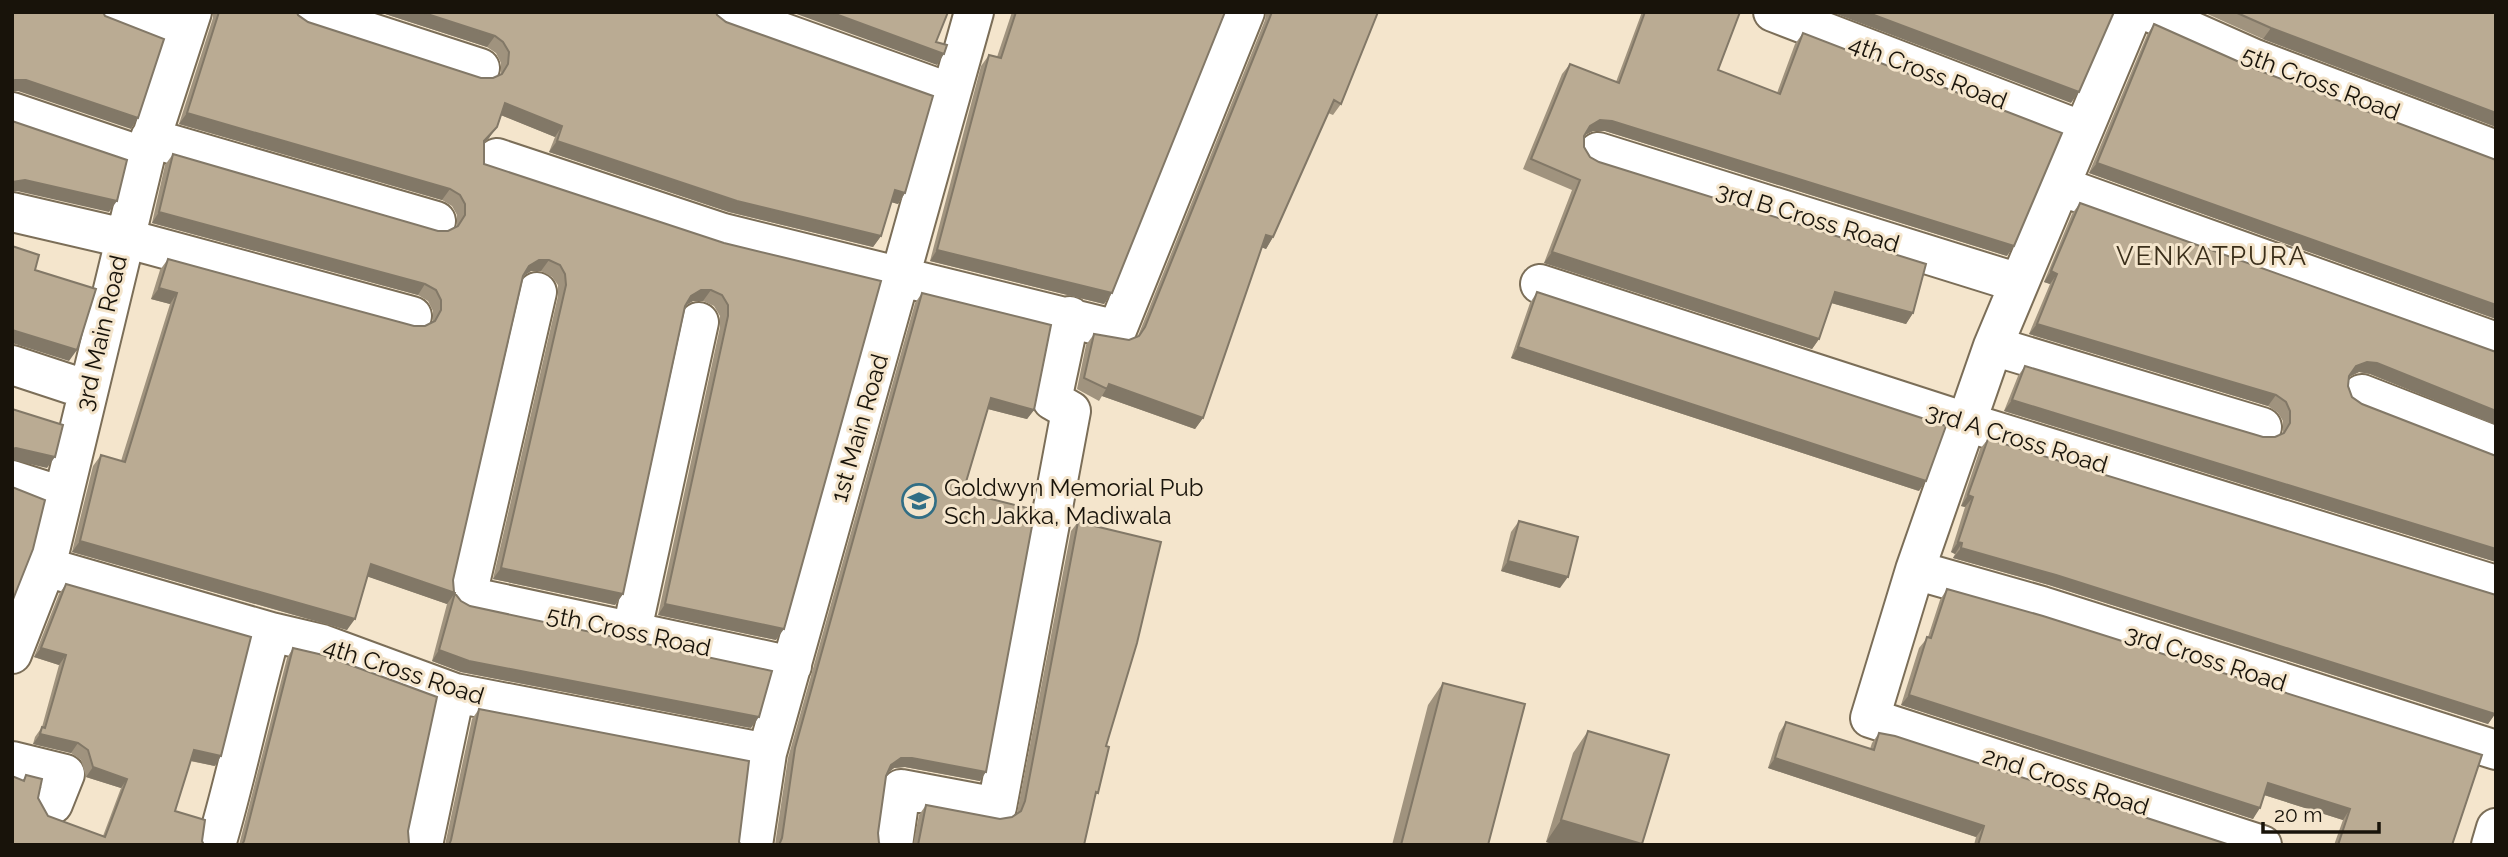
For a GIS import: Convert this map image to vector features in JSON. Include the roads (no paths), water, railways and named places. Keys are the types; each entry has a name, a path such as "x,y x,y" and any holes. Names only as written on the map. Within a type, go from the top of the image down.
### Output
{"street":[{"path":"113,12 188,25"},
{"path":"307,12 480,68"},
{"path":"726,12 951,93"},
{"name":"1st Main Road","path":"753,845 767,753 974,12"},
{"path":"497,158 723,233 1070,316 1117,330 1245,12"},
{"name":"4th Cross Road","path":"1773,12 2083,131"},
{"path":"1915,570 1993,346 2133,12"},
{"name":"5th Cross Road","path":"2149,12 2255,59 2496,150"},
{"name":"3rd Main Road","path":"12,654 21,613 46,567 124,238 148,148 188,25"},
{"path":"12,112 436,221"},
{"name":"3rd B Cross Road","path":"1598,152 2019,282"},
{"path":"2060,186 2496,342"},
{"path":"12,212 124,238 412,316"},
{"name":"3rd A Cross Road","path":"1540,284 1966,422 2496,585"},
{"name":"5th Cross Road","path":"537,292 467,596 792,666"},
{"path":"893,845 901,789 997,807 1072,411 1052,400 1070,316"},
{"path":"632,631 699,323"},
{"path":"1993,346 2262,427"},
{"path":"12,365 88,390"},
{"path":"2362,394 2496,446"},
{"path":"12,480 62,496"},
{"name":"4th Cross Road","path":"46,567 271,632 322,643 455,693 767,753"},
{"name":"2nd Cross Road","path":"1915,570 1870,718 2262,845"},
{"name":"3rd Cross Road","path":"1915,570 2042,606 2496,750"},
{"path":"216,845 235,781 248,714 271,632"},
{"path":"423,845 455,693"},
{"path":"12,761 65,774 52,804"},
{"path":"2491,845 2496,828"}],"place":[{"name":"Goldwyn Memorial Pub Sch Jakka, Madiwala","path":"919,501"}],"district":[{"name":"VENKATPURA","path":"2212,256"}]}
